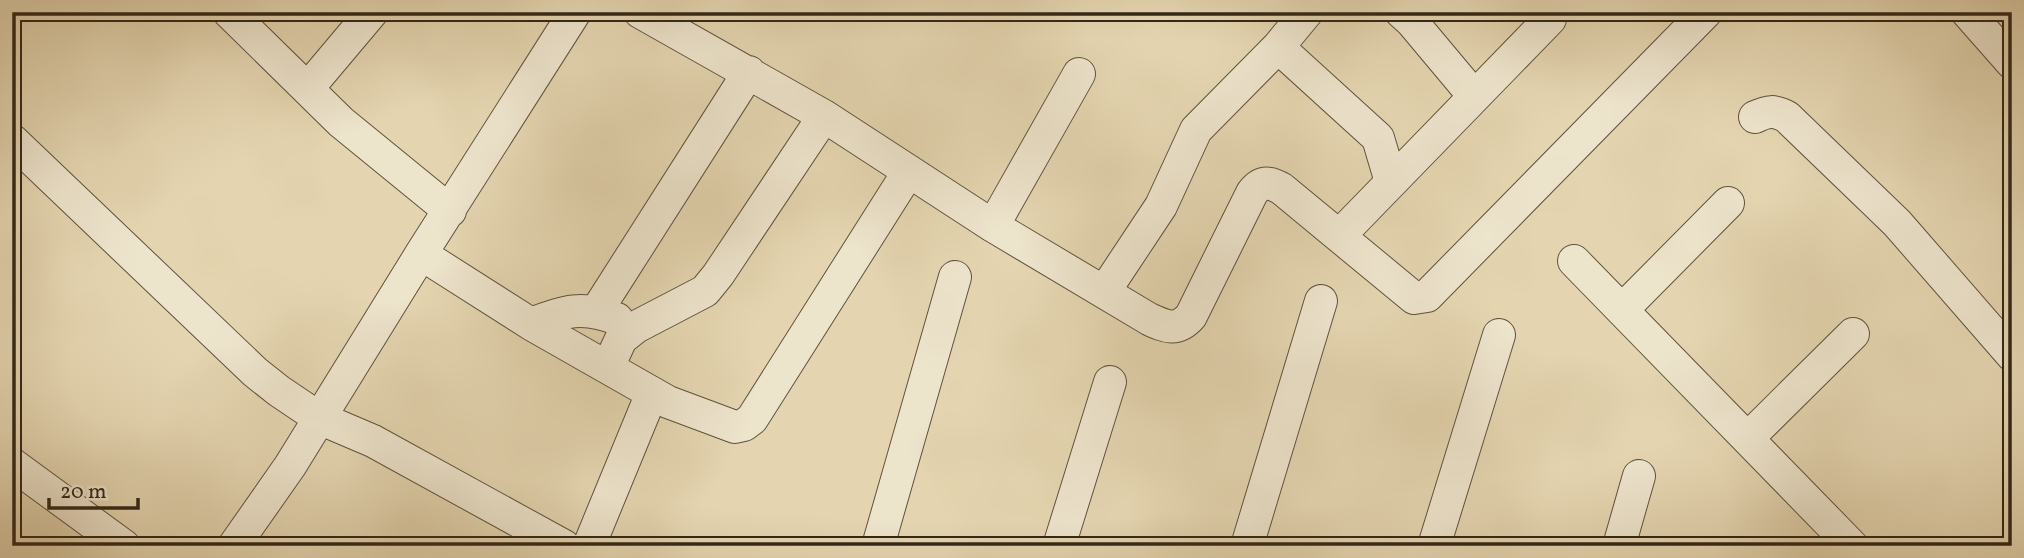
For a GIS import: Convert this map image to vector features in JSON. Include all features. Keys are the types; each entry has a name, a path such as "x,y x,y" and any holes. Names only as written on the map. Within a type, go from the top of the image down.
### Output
{"street":[{"path":"229,12 341,122 450,211"},
{"path":"308,88 372,12"},
{"path":"242,543 575,12"},
{"path":"640,12 824,116 993,226 1104,292 1161,324 1172,327 1183,325 1191,316 1252,193 1257,186 1264,183 1282,188 1414,298 1427,296 1706,12"},
{"path":"1104,292 1161,206 1196,130 1278,47 1307,12"},
{"path":"1401,12 1474,96"},
{"path":"1967,12 2012,63"},
{"path":"1339,236 1550,19"},
{"path":"1278,47 1378,138 1391,182"},
{"path":"596,312 749,72"},
{"path":"993,226 1079,74"},
{"path":"1755,117 1768,111 1777,111 1787,117 1897,223 2012,355"},
{"path":"608,367 621,339 636,327 705,290 718,275 824,116"},
{"path":"12,140 255,372 279,391 319,418 373,441 564,546"},
{"path":"421,254 531,324 652,393 735,427 752,419 909,171"},
{"path":"1622,310 1728,203"},
{"path":"1574,261 1852,546"},
{"path":"878,546 955,277"},
{"path":"1247,546 1321,301"},
{"path":"531,324 560,313 579,310 596,312 636,327"},
{"path":"1748,438 1853,334"},
{"path":"1434,546 1499,335"},
{"path":"1059,546 1110,382"},
{"path":"589,546 652,393"},
{"path":"12,464 124,546"},
{"path":"1619,546 1639,476"}]}
